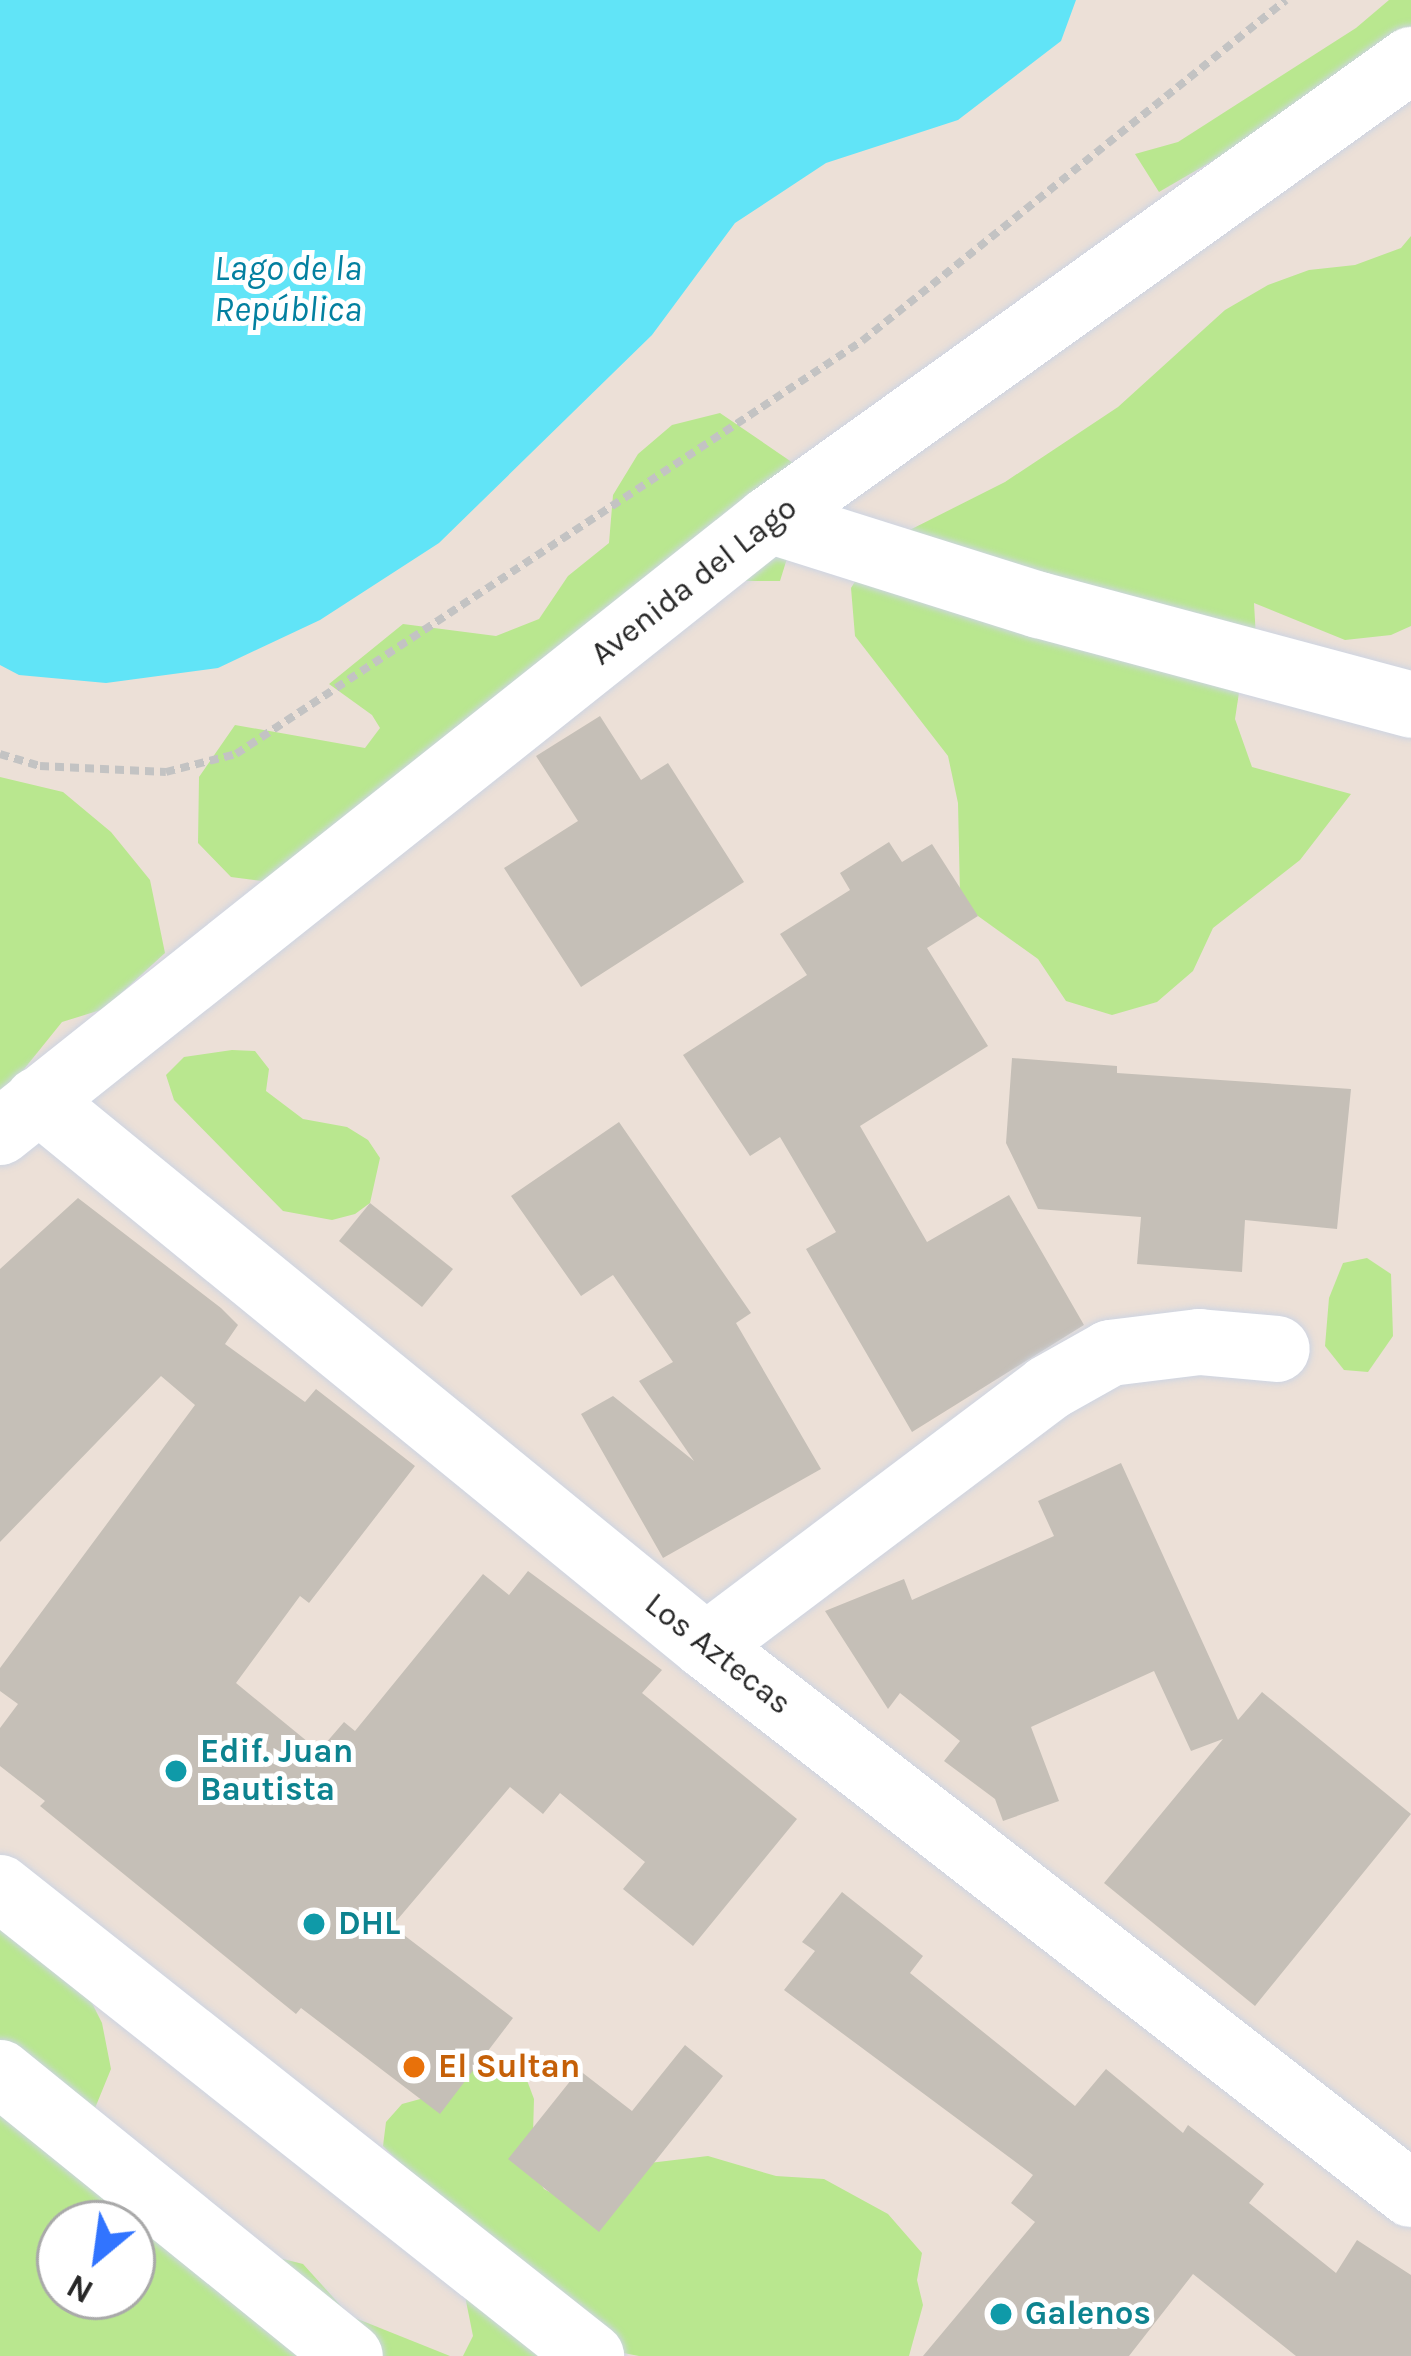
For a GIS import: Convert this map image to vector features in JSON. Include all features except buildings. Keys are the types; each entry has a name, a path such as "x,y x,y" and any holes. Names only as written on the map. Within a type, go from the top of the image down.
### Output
{"street":[{"name":"Avenida del Lago","path":"19,1116 769,520 1411,60"},
{"path":"769,520 1039,605 1411,705"},
{"name":"Los Aztecas","path":"19,1116 1411,2194"},
{"path":"706,1646 1048,1388 1110,1354 1199,1342 1277,1349"},
{"path":"0,1888 591,2356"},
{"path":"0,2074 350,2356"}],"path":[{"path":"0,754 40,766 166,772 236,754 862,341 1286,0"}],"green space":[{"path":"1389,0 1411,0 1411,46 1159,192 1135,154 1178,142 1356,28"},
{"path":"1411,236 1411,626 1391,635 1345,640 1254,603 1257,656 1240,686 1235,719 1252,767 1351,794 1300,860 1213,928 1193,971 1157,1002 1112,1015 1066,1001 1038,959 978,916 960,895 958,803 948,756 855,636 851,588 876,547 1005,482 1118,407 1225,310 1268,285 1309,270 1355,265 1401,248"},
{"path":"720,413 796,465 802,510 780,581 741,581 630,671 285,884 231,877 198,843 199,777 235,725 365,748 380,728 372,715 329,684 403,624 496,636 539,619 568,576 609,543 613,495 638,454 672,425"},
{"path":"0,777 63,792 111,832 150,880 165,953 104,1009 62,1022 0,1099"},
{"path":"255,1051 269,1069 266,1091 303,1119 347,1127 368,1140 380,1158 370,1203 355,1214 332,1220 283,1211 174,1100 166,1075 184,1057"},
{"path":"1367,1258 1391,1274 1393,1336 1368,1372 1344,1370 1325,1346 1329,1298 1343,1263"},
{"path":"0,1908 91,2001 102,2023 111,2069 93,2113 255,2252 303,2264 350,2316 450,2356 0,2356"},
{"path":"504,2060 525,2075 534,2099 532,2170 544,2189 566,2201 641,2164 708,2156 776,2176 824,2179 888,2214 922,2253 917,2280 923,2305 909,2356 639,2356 608,2350 597,2356 463,2356 473,2336 463,2286 398,2161 383,2146 386,2122 402,2104 424,2098 459,2070"}],"water":[{"name":"Lago de la República","path":"0,0 1076,0 1061,41 958,120 826,163 735,223 652,335 439,543 320,620 218,668 106,683 19,675 0,665"}],"place":[{"name":"Edif. Juan Bautista","path":"176,1771"},
{"name":"DHL","path":"314,1924"},
{"name":"El Sultan","path":"414,2067"},
{"name":"Galenos","path":"1001,2314"}]}
